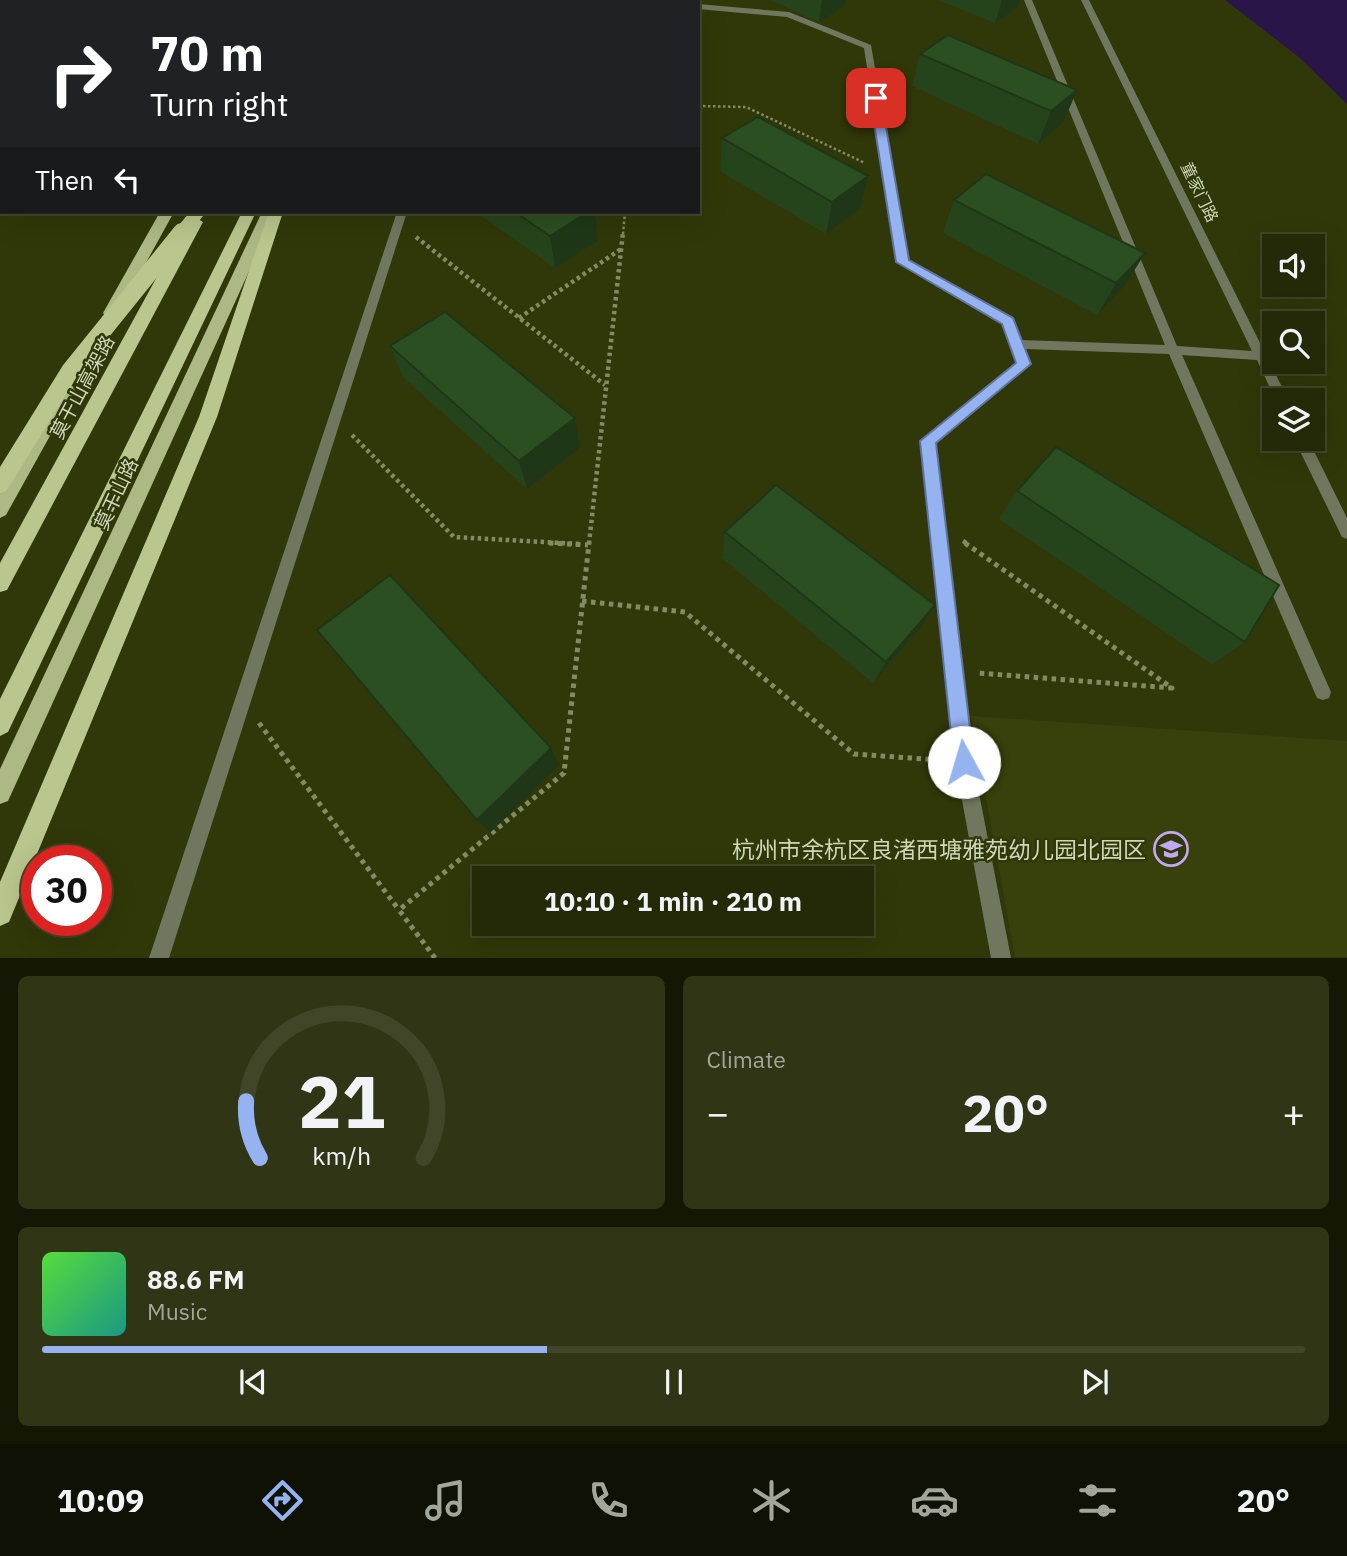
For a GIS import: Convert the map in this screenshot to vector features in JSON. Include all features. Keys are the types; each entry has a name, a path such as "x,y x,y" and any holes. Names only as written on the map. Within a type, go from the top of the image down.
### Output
{"highway":[{"path":"0,484 70,371 198,214"},
{"name":"莫干山高架路","path":"0,583 199,214"},
{"path":"0,724 248,214"},
{"path":"0,913 208,417 275,214"}],"main road":[{"path":"0,510 166,214"},
{"name":"莫干山路","path":"0,793 268,214"}],"street":[{"path":"1028,0 1173,350 1323,692"},
{"name":"童家门路","path":"1085,0 1277,388"},
{"path":"700,6 789,15 868,47 903,262 1008,321 1018,344 1024,364 928,441 964,762 1001,957"},
{"path":"159,957 400,218"},
{"path":"1018,344 1261,356"},
{"path":"1307,451 1347,533"}],"path":[{"path":"700,106 746,107 888,174"},
{"path":"399,910 564,773 625,214"},
{"path":"400,218 519,318 606,385"},
{"path":"519,318 621,249"},
{"path":"335,417 454,537 588,545"},
{"path":"937,522 1172,688 954,671"},
{"path":"582,601 685,612 854,754 964,762"},
{"path":"243,701 435,957"}],"shaded area":[{"path":"1225,0 1347,0 1347,104 1300,58"},
{"name":"杭州市余杭区良渚西塘雅苑幼儿园北园区","path":"971,716 1347,741 1347,957 1015,957"}],"building":[{"path":"948,35 1077,90 1051,111 920,54"},
{"path":"758,117 868,176 832,202 722,138"},
{"path":"986,174 1145,253 1116,283 954,200"},
{"path":"518,214 585,214 550,236"},
{"path":"445,312 575,418 519,461 390,346"},
{"path":"1056,447 1279,585 1245,642 1017,491"},
{"path":"776,485 935,605 886,662 725,532"},
{"path":"390,575 551,748 477,820 317,630"}],"place":[{"name":"杭州市余杭区良渚西塘雅苑幼儿园北园区","path":"1171,849"}],"route":[{"path":"876,98 903,262 1008,321 1024,364 928,441 964,762"}]}
